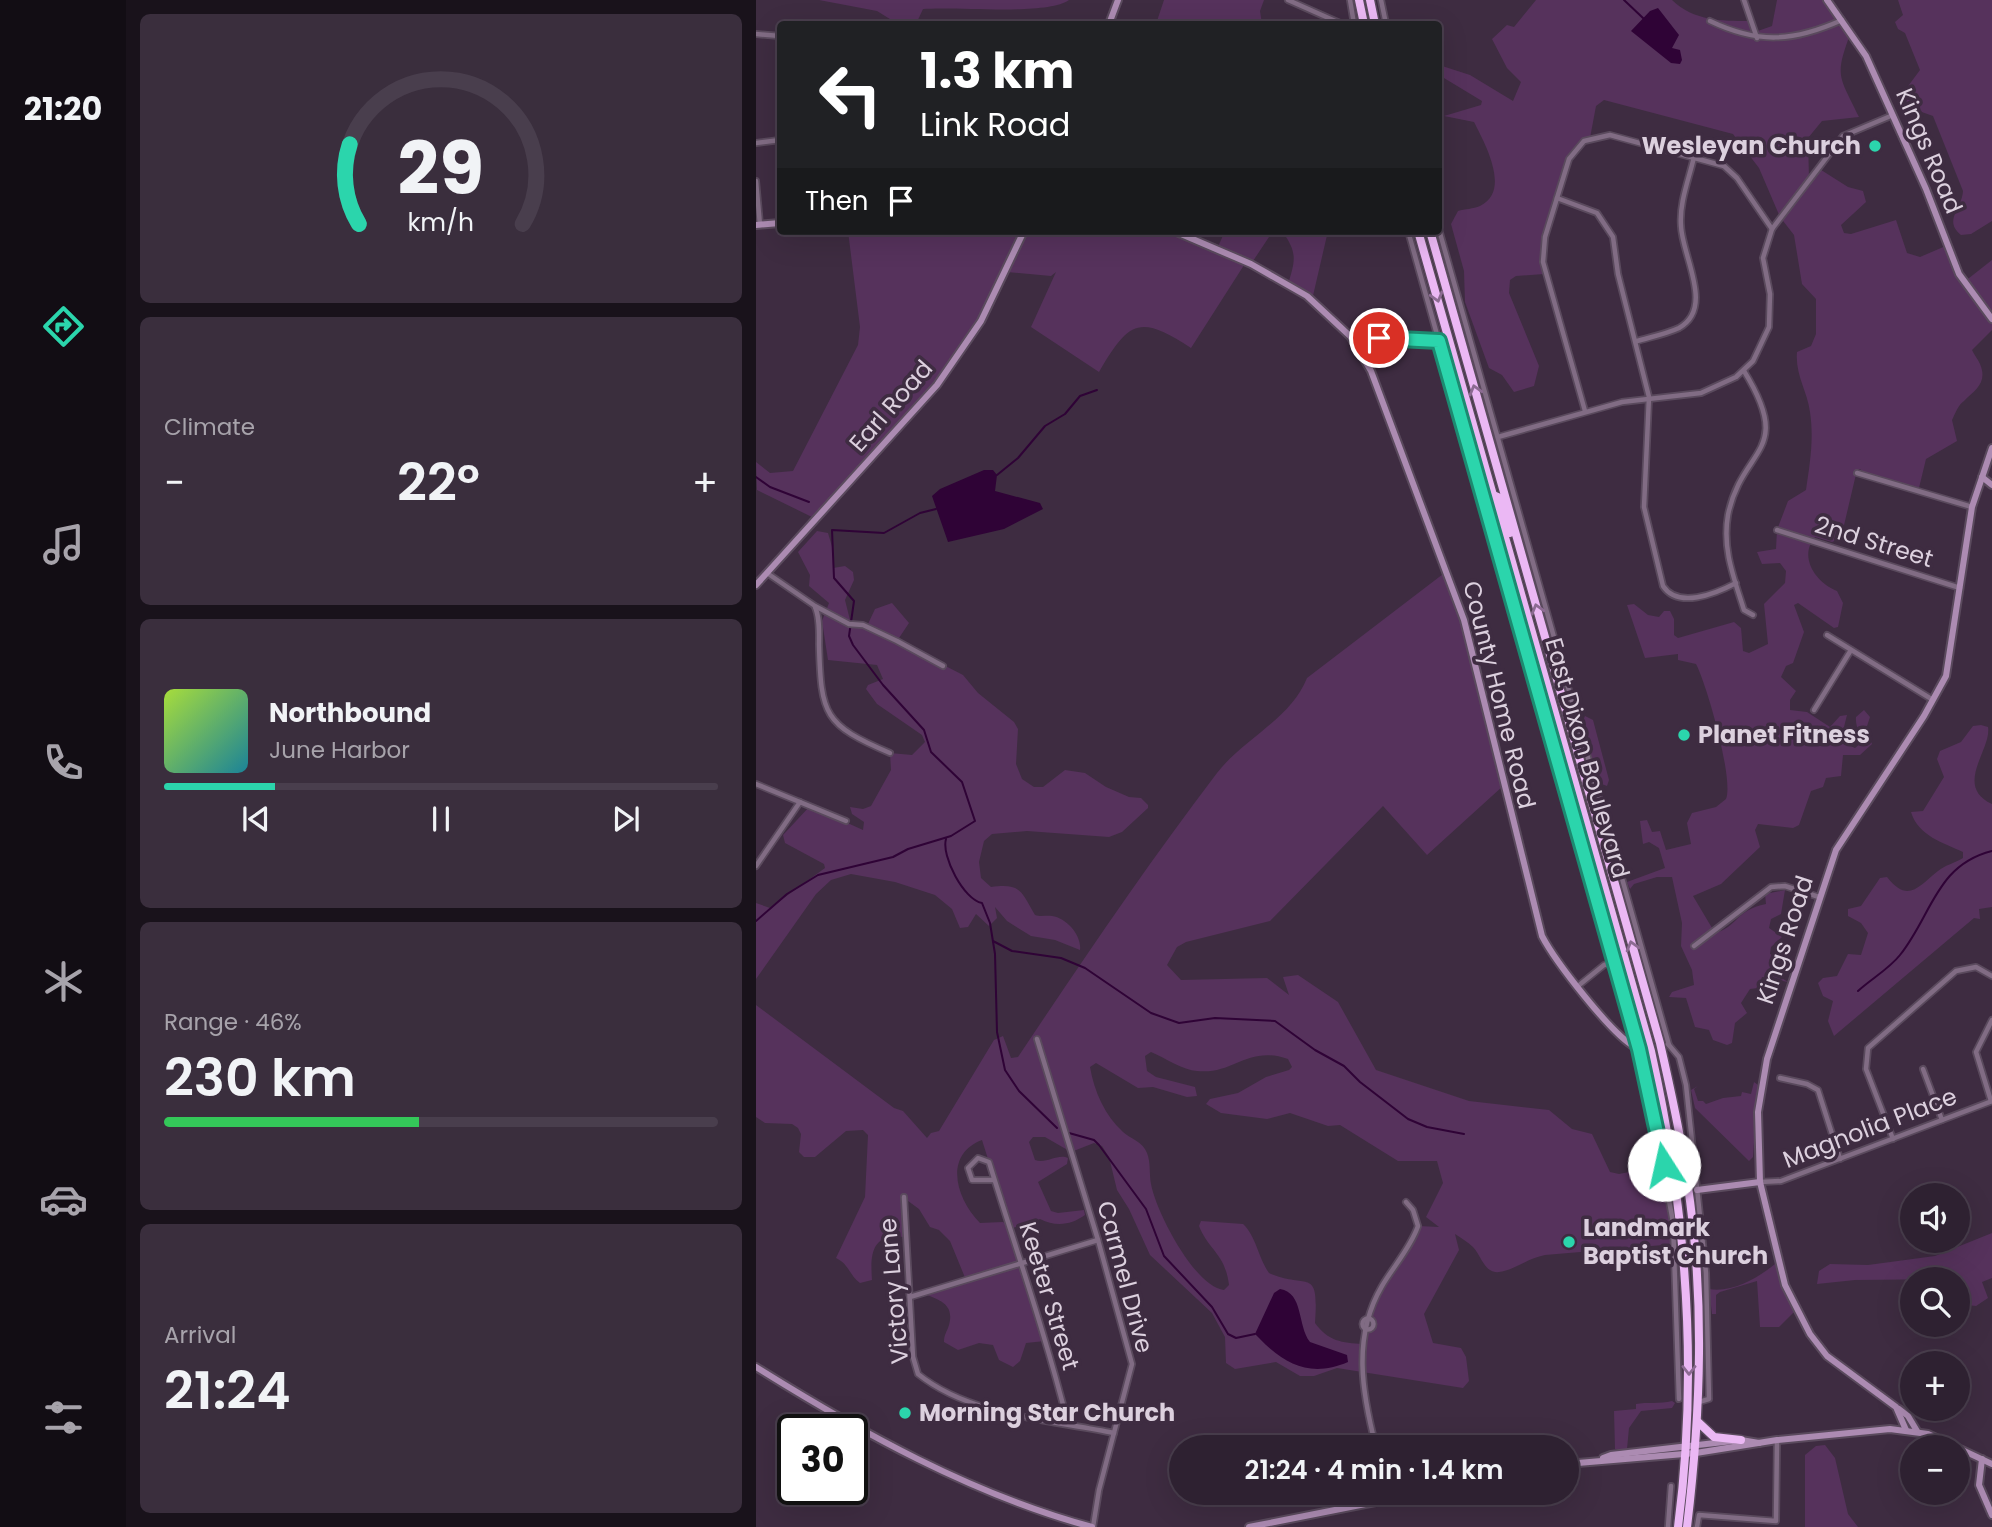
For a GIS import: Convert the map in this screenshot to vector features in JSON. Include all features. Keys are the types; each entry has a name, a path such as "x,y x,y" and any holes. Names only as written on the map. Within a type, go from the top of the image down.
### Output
{"highway":[{"path":"1359,0 1363,21"},
{"path":"1370,0 1375,21"},
{"name":"East Dixon Boulevard","path":"1420,235 1651,1051 1677,1186 1687,1301 1689,1368 1686,1450 1678,1527"},
{"name":"East Dixon Boulevard","path":"1431,235 1507,485 1522,558 1664,1044 1693,1222 1704,1321 1696,1449 1686,1527"},
{"path":"1475,426 1485,445 1496,482 1507,485"},
{"path":"1493,495 1500,498 1514,543 1522,558"},
{"path":"1627,967 1632,972 1651,1038 1664,1044"},
{"path":"1651,1051 1657,1055 1674,1107"},
{"path":"1698,1422 1714,1437 1741,1440"}],"street":[{"path":"1111,21 1118,0"},
{"path":"1288,0 1335,21"},
{"path":"1350,0 1354,21"},
{"path":"1381,0 1385,21"},
{"path":"1744,0 1757,37"},
{"name":"Kings Road","path":"1827,0 1866,56 1894,115 1959,274 1992,320"},
{"path":"1710,20 1748,37 1757,37 1800,34 1842,20"},
{"path":"756,34 777,36"},
{"path":"1498,437 1585,411 1649,397 1701,393 1730,382 1744,371 1758,352 1769,327 1770,294 1763,258 1772,229 1843,136 1894,115"},
{"path":"1585,411 1543,270 1543,244 1569,159 1578,146 1590,138 1610,135 1724,166 1733,173 1772,229"},
{"path":"756,143 777,140"},
{"path":"1637,341 1677,329 1694,310 1695,288 1683,245 1681,214 1694,157"},
{"path":"756,181 758,225 777,223"},
{"path":"1557,198 1588,208 1601,217 1609,228 1649,397 1644,507 1663,586 1671,596 1683,600 1736,583"},
{"name":"Earl Road","path":"756,585 943,377 990,304 1022,235"},
{"name":"County Home Road","path":"1183,235 1277,277 1325,311 1350,336 1379,391 1460,608 1537,922 1548,947 1578,986 1620,1034 1639,1049"},
{"name":"East Dixon Boulevard","path":"1409,235 1639,1049 1669,1195 1678,1302 1679,1399"},
{"name":"East Dixon Boulevard","path":"1441,235 1498,437 1507,485 1578,717 1664,1044 1679,1057 1685,1076 1697,1190 1704,1321"},
{"path":"1350,336 1450,340"},
{"path":"1744,371 1762,402 1766,429 1762,448 1735,496 1728,517 1726,548 1744,610 1753,615"},
{"name":"Kings Road","path":"1917,1431 1908,1416 1836,1364 1810,1334 1779,1269 1760,1182 1757,1152 1762,1079 1819,897 1842,837 1933,700 1948,668 1972,507 1992,447"},
{"path":"1857,473 1972,507"},
{"path":"1982,477 1992,485"},
{"path":"1483,497 1493,495"},
{"name":"2nd Street","path":"1777,530 1960,588"},
{"path":"767,573 815,606 849,624 863,625 943,666"},
{"path":"815,606 818,614 822,694 827,713 843,727 890,753"},
{"path":"1827,635 1933,700"},
{"path":"1814,710 1851,650"},
{"path":"1568,719 1578,717"},
{"path":"756,784 846,821"},
{"path":"756,866 800,802"},
{"path":"1694,946 1771,887 1785,886 1819,897"},
{"path":"1578,986 1604,965 1615,962"},
{"path":"1893,1139 1866,1069 1868,1048 1956,971 1976,967 1992,974"},
{"path":"1992,1020 1976,1052 1992,1101"},
{"name":"Carmel Drive","path":"1037,1039 1098,1240 1132,1364 1093,1527"},
{"path":"1639,1049 1651,1051"},
{"path":"1923,1069 1942,1120"},
{"path":"1780,1078 1807,1084 1818,1090 1840,1159"},
{"name":"Magnolia Place","path":"1760,1182 1781,1181 1992,1101"},
{"name":"Keeter Street","path":"994,1180 972,1180 968,1168 972,1161 978,1158 989,1163 1068,1424"},
{"path":"1697,1190 1760,1182"},
{"name":"Victory Lane","path":"904,1197 914,1365 924,1378 987,1406 1068,1424"},
{"path":"1373,1435 1361,1377 1366,1329 1380,1289 1416,1233 1417,1218 1406,1202"},
{"path":"910,1297 1098,1240"},
{"path":"1678,1302 1687,1301"},
{"path":"756,1367 869,1433 950,1473 1022,1506 1093,1527"},
{"path":"1896,1407 1906,1430"},
{"path":"1068,1424 1114,1433"},
{"path":"1696,1449 1741,1440 1759,1443 1858,1431 1906,1430 1917,1431 1992,1464"},
{"path":"1698,1527 1699,1515 1776,1521 1777,1440"},
{"path":"1579,1462 1696,1449 1752,1447 1759,1443"},
{"path":"1983,1459 1979,1485 1992,1515"},
{"path":"1668,1527 1671,1486"},
{"path":"1249,1527 1348,1505"}],"shaded area":[{"path":"819,0 1069,0 1041,8 923,9 917,21 893,21 877,11"},
{"path":"1164,0 1264,0 1260,11 1262,21 1157,21"},
{"path":"1536,0 1672,0 1699,16 1749,21 1755,32 1772,26 1777,0 1827,0 1851,32 1842,58 1841,76 1859,117 1822,121 1808,138 1809,179 1818,168 1848,187 1863,191 1866,202 1841,225 1844,233 1851,234 1896,220 1907,253 1920,257 1948,245 1964,282 1992,260 1992,330 1972,350 1980,364 1982,376 1979,386 1960,405 1952,420 1957,441 1926,459 1918,492 1867,476 1860,469 1857,470 1841,538 1832,542 1815,537 1810,545 1809,561 1816,576 1837,591 1843,603 1838,627 1834,628 1798,603 1794,605 1804,632 1793,663 1786,666 1781,677 1796,691 1790,700 1790,710 1807,712 1830,727 1840,716 1847,715 1842,735 1848,745 1855,748 1860,744 1856,717 1864,710 1870,717 1866,729 1872,744 1860,755 1843,755 1841,776 1826,778 1823,787 1811,791 1799,825 1793,828 1758,824 1755,830 1760,847 1721,884 1693,896 1715,933 1728,927 1748,910 1766,904 1765,894 1785,890 1781,914 1771,919 1769,928 1782,937 1771,947 1770,954 1784,960 1769,970 1788,982 1762,977 1758,988 1750,989 1741,1003 1747,1013 1735,1023 1732,1043 1727,1045 1713,1040 1709,1030 1695,1027 1686,998 1669,997 1672,992 1694,985 1692,970 1681,946 1682,923 1672,877 1657,877 1634,884 1630,889 1627,882 1665,868 1659,848 1649,842 1643,844 1640,821 1647,820 1652,832 1660,831 1666,850 1691,844 1687,823 1692,813 1716,807 1726,799 1727,789 1718,732 1696,664 1678,660 1678,654 1645,658 1627,605 1634,604 1648,615 1659,617 1664,611 1670,611 1674,619 1674,635 1678,638 1734,622 1741,628 1743,651 1749,653 1768,644 1764,604 1785,583 1786,571 1780,563 1762,564 1757,552 1776,549 1777,530 1788,501 1806,490 1812,432 1797,352 1811,346 1816,334 1816,299 1802,284 1794,235 1780,217 1759,168 1733,134 1604,100 1596,106 1590,138 1573,153 1545,237 1544,274 1516,276 1510,280 1509,293 1539,366 1534,386 1514,392 1502,375 1489,368 1465,302 1464,271 1451,224 1458,211 1480,206 1489,199 1495,178 1489,153 1474,122 1444,116 1481,105 1482,101 1442,77 1442,66 1470,75 1513,101 1521,82 1507,68 1492,39 1507,25 1514,27"},
{"path":"1898,0 1992,0 1992,221 1971,234 1961,235 1954,224 1953,219 1963,191 1933,116 1902,105 1903,93 1920,70 1905,33 1898,29 1895,22 1903,15"},
{"path":"1658,8 1679,35 1672,48 1680,50 1680,64 1671,63 1631,31 1650,11"},
{"path":"848,235 1184,235 1217,249 1223,235 1270,235 1251,264 1246,262 1191,348 1159,330 1137,328 1119,342 1099,372 1031,327 1056,272 1051,276 1007,272 955,361 816,519 757,490 756,462 770,473 793,471 858,345 860,327"},
{"path":"1284,235 1327,235 1312,300 1288,284 1294,256"},
{"path":"984,470 993,470 997,475 995,491 1040,503 1043,509 1004,529 948,542 932,496 940,489"},
{"path":"817,531 828,533 833,550 833,568 845,566 853,572 854,580 845,600 851,624 868,624 875,609 892,603 909,623 897,641 963,675 978,693 1014,722 1018,729 1016,764 1022,779 1034,787 1043,787 1065,770 1085,773 1106,787 1129,797 1141,798 1148,805 1122,832 1109,837 1027,831 992,834 984,841 979,862 981,878 991,887 1009,886 1019,890 1035,915 1063,920 1079,939 1080,950 1055,940 1031,936 1007,921 995,907 997,918 989,926 976,914 968,927 960,928 952,909 935,895 895,882 851,874 831,880 816,894 756,979 756,903 770,908 825,868 824,864 785,843 783,835 810,806 863,830 864,822 852,814 850,807 863,809 871,806 891,770 890,753 912,755 925,742 922,735 877,704 866,689 868,685 883,679 877,665 828,660 822,621 829,603 809,586 810,575 798,552"},
{"path":"1447,571 1456,597 1503,786 1427,855 1383,806 1270,921 1186,942 1177,947 1167,965 1181,980 1267,978 1289,995 1283,977 1298,975 1338,1002 1376,1070 1469,1101 1549,1110 1572,1129 1592,1134 1610,1172 1619,1174 1664,1165 1675,1244 1545,1255 1498,1272 1488,1269 1473,1247 1455,1234 1459,1250 1424,1314 1433,1343 1461,1348 1466,1357 1469,1381 1463,1388 1337,1368 1314,1376 1300,1376 1276,1362 1235,1369 1226,1363 1225,1337 1212,1313 1150,1255 1117,1190 1109,1157 1102,1146 1094,1143 1071,1152 1045,1137 1033,1137 1029,1142 1035,1160 1068,1158 1067,1164 1038,1182 1051,1211 1058,1213 1084,1210 1085,1215 1069,1223 1058,1224 1040,1219 1010,1229 982,1140 962,1156 957,1178 960,1190 980,1223 1003,1222 1007,1225 1045,1341 1026,1343 1020,1361 1013,1367 999,1360 993,1345 979,1343 958,1350 944,1342 950,1318 947,1307 923,1293 966,1280 950,1241 939,1230 930,1227 919,1209 904,1198 906,1237 886,1238 876,1246 872,1261 872,1280 860,1283 844,1263 836,1258 865,1197 868,1135 863,1130 846,1131 815,1157 804,1157 799,1152 801,1134 798,1128 792,1124 765,1123 756,1117 756,1005 894,1108 903,1111 927,1138 931,1133 939,1131 994,1040 1003,1036 1011,1058 1018,1057 1115,914 1217,773 1290,705 1307,678","holes":["1151,1052 1197,1071 1221,1069 1262,1056 1288,1059 1292,1067 1289,1070 1266,1077 1238,1093 1210,1099 1206,1104 1221,1113 1267,1119 1290,1113 1328,1126 1340,1125 1398,1161 1437,1161 1443,1183 1426,1217 1439,1227 1418,1226 1370,1311 1363,1344 1336,1340 1325,1334 1315,1323 1316,1305 1312,1286 1269,1273 1251,1234 1243,1224 1201,1221 1199,1226 1224,1266 1229,1285 1224,1290 1213,1286 1189,1263 1160,1212 1151,1184 1145,1149 1123,1132 1106,1111 1097,1094 1090,1067 1096,1063 1138,1088 1153,1087 1187,1097 1197,1096 1195,1087 1156,1077 1147,1071 1145,1056"]},
{"path":"1585,716 1593,720 1609,780 1607,786 1599,783 1582,723"},
{"path":"1973,726 1988,727 1988,736 1977,767 1975,787 1981,796 1992,804 1992,907 1979,909 1980,919 1974,918 1834,1036 1828,1021 1833,1001 1823,996 1818,983 1823,978 1837,976 1848,954 1861,955 1868,933 1861,923 1848,916 1848,909 1861,906 1880,878 1887,877 1901,890 1913,890 1941,869 1963,858 1963,852 1940,842 1919,827 1911,812 1923,811 1944,777 1937,759 1940,751 1961,742"},
{"path":"1754,1082 1758,1085 1753,1157 1749,1161 1695,1108 1691,1090 1698,1086 1694,1089 1698,1101 1706,1104 1741,1096 1742,1092 1751,1094"},
{"path":"1992,1233 1992,1278 1982,1282 1988,1298 1976,1306 1970,1305 1970,1267 1900,1267 1900,1280 1817,1284 1819,1271 1830,1264 1868,1265 1942,1253 1970,1253 1970,1242"},
{"path":"1775,1264 1795,1311 1779,1327 1760,1327 1757,1281 1720,1292 1716,1295 1716,1314 1712,1314 1709,1289 1736,1287"},
{"path":"1280,1289 1288,1292 1297,1303 1310,1342 1347,1355 1348,1362 1322,1369 1299,1366 1279,1355 1255,1334 1274,1293"},
{"path":"1675,1403 1672,1408 1641,1411 1629,1428 1627,1449 1615,1449 1614,1411 1636,1409 1636,1404"},
{"path":"1825,1445 1835,1458 1848,1514 1858,1527 1805,1527 1805,1455 1816,1446"}],"waterway":[{"path":"1624,0 1643,18"},
{"path":"997,475 1018,458 1045,426 1065,414 1080,396 1097,390"},
{"path":"756,477 770,487 809,502"},
{"path":"756,921 787,894 818,875 893,857 908,849 951,836 975,821 962,782 931,752 924,730 883,685 853,645 849,636 854,601 834,578 832,530 884,533 920,513 936,509"},
{"path":"946,839 947,856 955,876 968,894 982,903 990,923 995,954 997,1032 1005,1070 1019,1091 1057,1128"},
{"path":"1858,991 1900,955 1937,893 1958,868 1973,858 1992,851"},
{"path":"993,941 1012,951 1061,958 1085,968 1151,1013 1179,1023 1215,1018 1275,1021 1315,1050 1344,1066 1360,1082 1408,1119 1427,1127 1464,1134"},
{"path":"1069,1133 1094,1140 1099,1145 1146,1209 1164,1256 1212,1307 1228,1334 1236,1338 1255,1334"}],"place":[{"name":"Wesleyan Church","path":"1875,146"},
{"name":"Planet Fitness","path":"1684,735"},
{"name":"Landmark Baptist Church","path":"1569,1242"},
{"name":"Morning Star Church","path":"905,1413"}],"route":[{"path":"1379,338 1439,341 1639,1049 1664,1165"}]}
